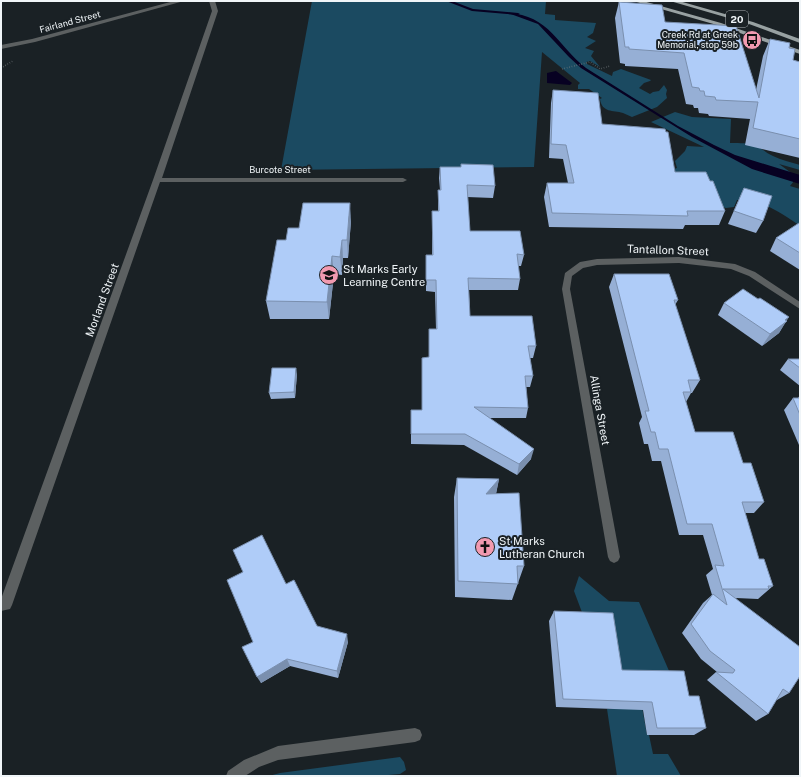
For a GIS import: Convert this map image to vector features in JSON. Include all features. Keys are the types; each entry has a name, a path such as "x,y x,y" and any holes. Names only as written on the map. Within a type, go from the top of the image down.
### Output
{"main road":[{"name":"20","path":"636,1 719,24 800,52"},
{"name":"20","path":"674,1 738,19 800,40"}],"street":[{"name":"Fairland Street","path":"1,47 33,41 164,3 181,1"},
{"name":"Morland Street","path":"3,605 157,180 215,11 212,1"},
{"name":"Fairland Street","path":"1,54 33,41"},
{"name":"Burcote Street","path":"157,180 403,180"},
{"name":"Tantallon Street","path":"573,269 580,265 597,262 686,261 732,266 752,274 800,306"},
{"name":"Allinga Street","path":"573,269 568,275 566,289 614,557"},
{"path":"233,776 252,762 278,753 415,735"}],"path":[{"path":"562,69 591,63 600,69 610,66"}],"shaded area":[{"path":"312,1 546,1 545,14 555,15 555,20 596,23 593,33 587,37 596,41 585,48 594,51 591,56 600,67 590,61 586,62 587,64 612,76 613,72 621,69 651,80 644,83 639,88 650,94 659,91 664,85 667,90 667,98 657,107 632,117 623,113 608,110 603,107 601,103 600,99 602,98 589,89 578,89 578,85 580,83 542,52 534,167 281,170"},
{"path":"508,13 534,19 552,33 586,68 678,126 735,155 800,175 800,184 752,169 692,137 581,68 538,24"},
{"path":"556,71 572,83 570,85 547,83 547,73"},
{"path":"675,112 692,117 731,119 730,143 747,143 754,145 770,155 800,165 800,170 779,164 790,172 794,181 790,186 800,189 800,226 770,207 753,201 737,200 734,207 726,208 718,206 667,171 677,168 675,161 685,151 687,146 704,147 651,122"},
{"path":"579,576 609,601 639,602 673,680 637,679 647,735 649,735 653,754 668,754 681,776 617,776 607,709 618,709 606,624 586,623 574,591"},
{"path":"400,757 404,762 406,770 400,774 377,776 269,776 280,773"}],"building":[{"path":"619,2 662,5 665,22 736,26 759,98 770,39 790,43 789,48 795,49 793,60 800,62 800,139 753,128 758,102 716,100 715,97 705,96 704,91 700,91 699,88 692,87 684,53 629,49 629,47 625,47"},
{"path":"553,90 598,93 602,124 665,129 666,132 668,132 675,172 706,172 710,181 713,181 725,211 687,211 688,216 552,213 547,183 574,183 566,145 551,144"},
{"path":"461,164 493,165 495,186 467,185 470,231 520,231 524,255 517,254 520,279 468,278 470,316 532,316 536,346 528,346 533,376 525,376 528,408 474,407 534,449 519,464 465,434 411,434 411,410 422,410 422,358 429,357 429,329 437,329 436,280 426,280 426,255 433,255 432,211 439,211 438,190 441,190 440,167 461,167"},
{"path":"744,188 772,196 763,221 734,211"},
{"path":"303,203 350,203 347,240 342,240 340,257 332,256 327,302 266,301 277,240 286,240 288,228 299,228"},
{"path":"799,223 800,224 800,253 776,238"},
{"path":"614,274 669,274 678,300 674,300 700,380 688,380 691,392 683,392 695,432 733,432 743,463 751,463 764,502 742,502 759,559 764,559 773,586 768,586 769,589 723,589 800,647 800,676 789,693 783,689 768,714 716,672 733,673 735,670 710,651 691,624 713,594 727,605 715,565 724,566 712,524 687,524 668,449 659,449 655,432 651,432 645,411 649,411"},
{"path":"743,289 789,317 785,320 787,321 770,334 724,303"},
{"path":"788,359 800,359 800,368"},
{"path":"272,368 296,368 294,392 269,393"},
{"path":"793,398 800,398 800,415"},
{"name":"St Marks Lutheran Church","path":"457,478 499,479 486,494 519,493 524,566 517,566 518,584 458,581"},
{"path":"262,535 286,584 294,580 317,626 347,634 337,671 287,659 257,677 242,647 253,642 227,580 243,572 233,550"},
{"path":"554,611 613,613 622,670 684,671 689,696 699,696 706,728 657,728 652,702 563,699"}],"waterway":[{"path":"448,1 472,10 518,14"}],"place":[{"name":"Creek Rd at Greek Memorial, stop 59b","path":"752,40"},
{"name":"St Marks Early Learning Centre","path":"329,275"},
{"name":"St Marks Lutheran Church","path":"485,547"}]}
